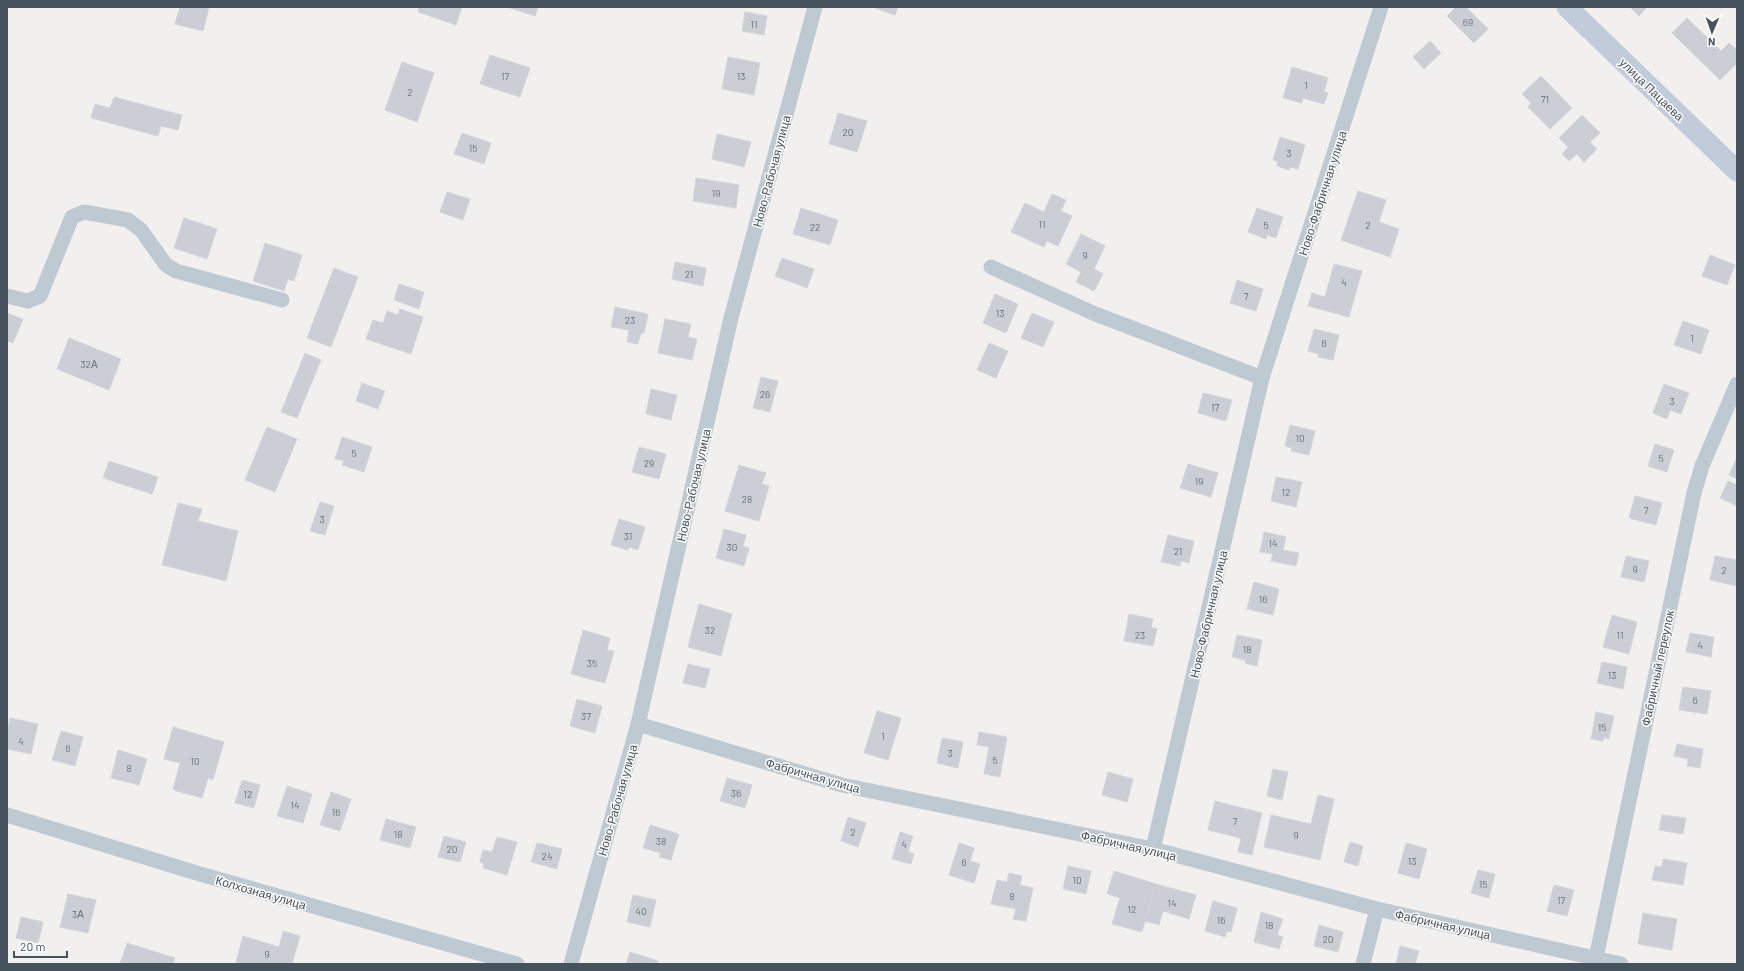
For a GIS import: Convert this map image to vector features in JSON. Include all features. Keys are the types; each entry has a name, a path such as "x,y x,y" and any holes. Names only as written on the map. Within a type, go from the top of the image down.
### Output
{"street":[{"name":"Ново-Рабочая улица","path":"571,964 638,724 731,318 815,7"},
{"name":"Ново-Фабричная улица","path":"1153,849 1262,378 1381,7"},
{"name":"улица Пацаева","path":"1567,7 1737,171"},
{"path":"7,296 28,301 40,296 72,217 84,212 128,220 141,230 166,265 176,271 282,300"},
{"path":"991,267 1093,313 1262,378"},
{"name":"Фабричный переулок","path":"1596,958 1694,493 1702,466 1737,384"},
{"name":"Фабричная улица","path":"638,724 842,784 1153,849 1377,908 1620,964"},
{"name":"Колхозная улица","path":"7,815 208,877 517,964"},
{"path":"1363,964 1377,908"}],"building":[{"path":"180,7 209,7 203,31 175,24"},
{"path":"419,7 462,7 456,25 418,12"},
{"path":"507,7 538,7 535,16"},
{"path":"872,7 898,7 895,15"},
{"path":"1456,7 1466,7 1488,29 1474,43 1447,16"},
{"path":"1630,7 1647,7 1639,16"},
{"path":"745,12 767,16 764,35 742,31"},
{"path":"1687,18 1721,51 1729,43 1737,50 1737,63 1720,80 1672,33"},
{"path":"1430,41 1441,53 1424,69 1413,57"},
{"path":"490,55 530,68 520,97 480,84"},
{"path":"728,57 760,63 754,95 722,89"},
{"path":"402,62 434,73 417,122 385,110"},
{"path":"1292,67 1328,78 1324,92 1328,93 1324,104 1303,98 1302,103 1283,98"},
{"path":"1541,76 1572,108 1550,129 1528,107 1531,103 1522,94"},
{"path":"114,97 182,115 178,130 161,126 158,136 91,118 95,104 110,108"},
{"path":"838,113 867,121 857,152 829,144"},
{"path":"1582,115 1600,133 1590,142 1597,149 1584,162 1577,154 1569,161 1562,154 1568,147 1559,138"},
{"path":"462,133 491,143 484,164 454,154"},
{"path":"717,134 751,142 744,167 712,159"},
{"path":"1280,137 1305,145 1298,169 1290,167 1289,170 1277,166 1278,162 1273,160"},
{"path":"696,178 739,185 736,208 693,201"},
{"path":"1358,191 1386,200 1379,222 1399,229 1390,257 1341,240"},
{"path":"447,192 470,199 463,220 440,212"},
{"path":"1052,194 1066,200 1061,211 1072,216 1058,246 1047,241 1044,247 1011,232 1025,203 1044,212"},
{"path":"801,208 838,220 830,245 793,234"},
{"path":"1257,208 1283,217 1276,238 1267,235 1266,239 1248,232"},
{"path":"184,218 217,229 207,259 174,248"},
{"path":"1081,234 1105,246 1094,269 1103,274 1094,291 1076,282 1081,272 1066,264"},
{"path":"265,243 302,255 294,281 288,279 284,291 253,281"},
{"path":"1710,255 1735,265 1727,285 1702,276"},
{"path":"782,258 814,269 807,288 775,276"},
{"path":"675,262 706,268 703,286 672,279"},
{"path":"1334,264 1362,271 1349,317 1308,306 1312,293 1325,297"},
{"path":"334,268 358,277 331,347 307,338"},
{"path":"1237,280 1263,289 1256,311 1230,303"},
{"path":"399,284 424,292 419,309 394,300"},
{"path":"995,294 1018,304 1006,333 983,323"},
{"path":"615,307 648,314 644,333 641,333 638,344 627,342 629,330 611,327"},
{"path":"400,309 423,317 411,354 366,339 373,320 383,323 387,311 398,315"},
{"path":"7,313 23,319 13,343 7,341"},
{"path":"1032,313 1054,322 1043,347 1021,338"},
{"path":"665,319 691,324 688,337 697,339 692,360 658,353"},
{"path":"1683,321 1709,330 1701,354 1674,345"},
{"path":"1314,329 1339,335 1333,360 1318,357 1319,354 1308,351"},
{"path":"69,338 121,359 109,390 57,369"},
{"path":"989,343 1008,351 996,378 977,370"},
{"path":"305,353 321,360 297,418 281,412"},
{"path":"761,377 778,381 770,412 753,408"},
{"path":"362,383 385,391 378,409 356,401"},
{"path":"1664,384 1689,393 1681,414 1670,410 1667,419 1653,413"},
{"path":"651,389 677,395 671,420 646,414"},
{"path":"1203,393 1232,400 1226,421 1198,413"},
{"path":"1290,425 1315,431 1309,455 1291,451 1292,448 1285,446"},
{"path":"267,427 297,439 275,492 245,480"},
{"path":"342,437 372,447 364,472 342,465 344,461 335,459"},
{"path":"1655,444 1674,450 1667,472 1648,466"},
{"path":"639,447 666,454 659,479 632,472"},
{"path":"1737,457 1737,479 1729,475"},
{"path":"109,461 158,477 152,494 103,478"},
{"path":"1188,464 1218,473 1211,497 1180,488"},
{"path":"739,465 766,473 762,484 769,486 759,521 725,511"},
{"path":"1276,477 1302,482 1296,507 1271,501"},
{"path":"1728,481 1737,485 1737,506 1720,498"},
{"path":"1635,496 1662,503 1656,525 1629,518"},
{"path":"320,502 334,506 325,535 310,531"},
{"path":"178,503 202,509 198,521 238,531 226,581 162,565"},
{"path":"619,519 645,527 638,550 629,547 628,550 611,545"},
{"path":"724,529 746,535 743,546 749,548 744,566 716,558"},
{"path":"1264,532 1286,537 1283,550 1299,553 1296,566 1271,561 1273,554 1260,552"},
{"path":"1168,535 1194,541 1189,563 1181,561 1180,566 1161,562"},
{"path":"1626,556 1649,561 1644,582 1621,577"},
{"path":"1715,556 1737,560 1737,586 1710,580"},
{"path":"1254,582 1279,589 1273,615 1247,609"},
{"path":"699,604 732,614 721,656 688,647"},
{"path":"1129,614 1153,619 1151,627 1157,629 1153,646 1124,641"},
{"path":"1612,615 1637,622 1629,654 1603,647"},
{"path":"583,630 610,638 607,650 614,651 605,683 571,674"},
{"path":"1690,633 1714,637 1711,657 1686,652"},
{"path":"1237,635 1262,640 1257,666 1245,663 1245,660 1232,657"},
{"path":"1602,662 1627,667 1623,689 1597,683"},
{"path":"688,664 710,669 705,688 683,683"},
{"path":"1683,687 1711,691 1707,714 1679,710"},
{"path":"577,699 602,706 595,733 570,726"},
{"path":"877,711 901,718 888,760 864,753"},
{"path":"1596,712 1614,716 1609,739 1604,737 1603,741 1591,739"},
{"path":"10,718 38,724 31,754 7,749 7,733"},
{"path":"173,727 224,742 213,780 208,778 202,798 173,790 180,763 164,759"},
{"path":"61,731 83,737 75,766 52,760"},
{"path":"979,732 1007,737 1000,777 984,774 989,747 977,745"},
{"path":"942,738 963,742 958,768 937,763"},
{"path":"1677,744 1703,749 1700,768 1687,766 1688,759 1674,756"},
{"path":"118,750 147,759 139,785 111,778"},
{"path":"1273,769 1288,772 1282,800 1267,796"},
{"path":"1108,772 1133,779 1127,802 1102,795"},
{"path":"727,778 752,785 745,808 720,801"},
{"path":"242,780 260,785 254,808 235,803"},
{"path":"287,786 312,794 303,823 277,816"},
{"path":"331,792 351,799 340,831 320,825"},
{"path":"1318,795 1334,799 1320,860 1264,847 1271,815 1311,824"},
{"path":"1215,801 1262,813 1252,855 1238,852 1241,838 1208,830"},
{"path":"1662,815 1686,818 1683,834 1659,830"},
{"path":"848,817 866,823 858,847 841,841"},
{"path":"386,819 416,827 410,848 380,840"},
{"path":"650,825 679,834 671,860 659,857 661,853 643,848"},
{"path":"900,832 913,836 908,852 914,854 911,864 892,859"},
{"path":"444,836 466,842 460,862 438,857"},
{"path":"497,837 517,842 507,875 483,868 484,864 480,862 483,850 492,852"},
{"path":"1350,842 1363,846 1358,866 1344,862"},
{"path":"537,843 562,849 557,869 531,862"},
{"path":"959,843 974,848 970,861 980,864 974,883 949,875"},
{"path":"1406,843 1427,849 1419,879 1398,873"},
{"path":"1663,859 1687,863 1683,885 1652,880 1655,866 1662,867"},
{"path":"1068,866 1091,871 1086,894 1063,889"},
{"path":"1478,870 1495,874 1489,898 1471,893"},
{"path":"1114,871 1156,884 1142,932 1112,924 1120,898 1107,894"},
{"path":"1009,873 1022,876 1020,885 1033,888 1026,921 1013,919 1016,909 991,904 997,880 1007,882"},
{"path":"1156,884 1196,895 1189,919 1163,911 1159,925 1145,921"},
{"path":"1554,885 1574,890 1567,916 1547,911"},
{"path":"68,894 96,900 88,933 60,927"},
{"path":"633,895 656,900 650,927 627,922"},
{"path":"1213,901 1237,908 1231,932 1227,931 1225,937 1205,931"},
{"path":"1261,912 1283,919 1277,935 1283,937 1279,949 1254,942"},
{"path":"1643,913 1677,919 1672,950 1638,944"},
{"path":"21,917 43,922 38,943 16,938"},
{"path":"1319,925 1343,932 1338,952 1314,946"},
{"path":"283,931 300,936 292,964 243,964 236,962 243,936 279,947"},
{"path":"127,943 175,958 173,964 120,964"},
{"path":"1400,946 1419,951 1415,964 1396,964"},
{"path":"630,952 658,961 657,964 626,964"}]}
